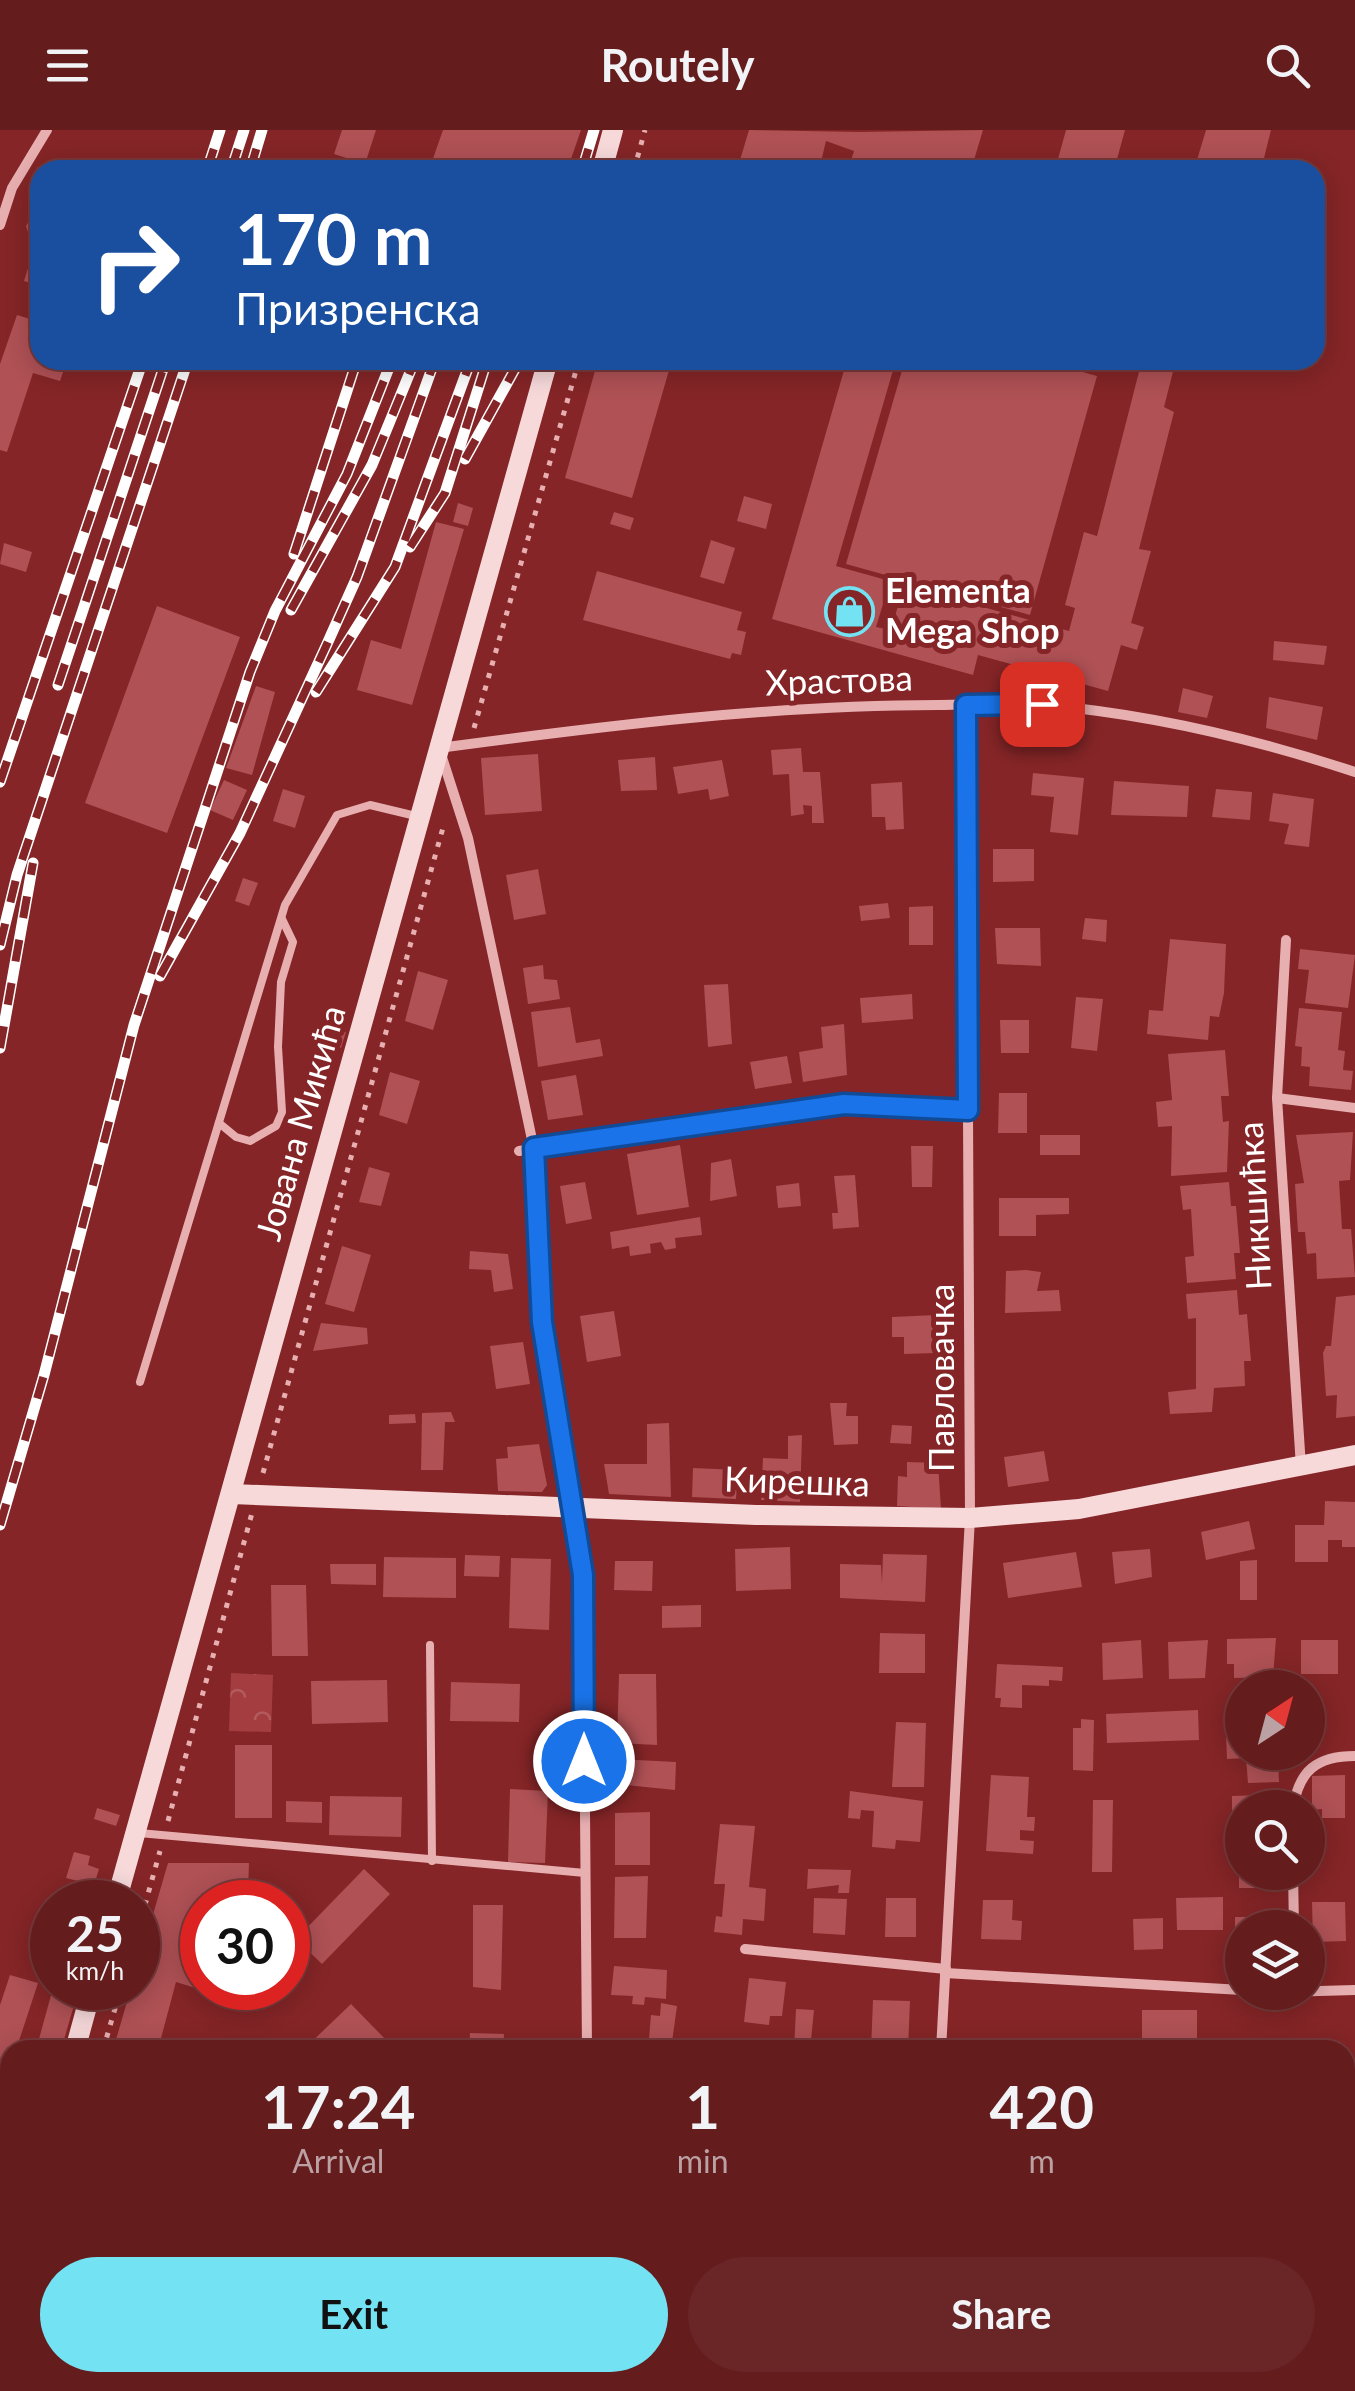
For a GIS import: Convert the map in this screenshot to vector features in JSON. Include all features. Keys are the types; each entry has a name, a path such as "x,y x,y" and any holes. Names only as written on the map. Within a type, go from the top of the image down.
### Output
{"street":[{"path":"1,218 12,188 47,130"},
{"path":"605,160 613,130"},
{"path":"0,180 12,188"},
{"name":"Јована Микића","path":"122,1880 545,370"},
{"name":"Храстова","path":"439,748 728,714 858,705 1042,704 1132,717 1287,749 1355,772"},
{"name":"Павловачка","path":"942,2040 970,1518 966,705"},
{"path":"439,748 468,838 534,1148 542,1322 583,1575 587,2040"},
{"name":"Никшићка","path":"1286,940 1277,1098 1301,1468"},
{"path":"1277,1098 1355,1108"},
{"path":"518,1151 844,1104 968,1110"},
{"name":"Кирешка","path":"232,1494 569,1504 756,1515 970,1518 1079,1508 1355,1455"},
{"path":"1296,1790 1310,1766 1355,1756"},
{"path":"745,1948 946,1971 1225,1989"},
{"path":"1325,1992 1355,1990"},
{"path":"78,2040 86,2010"}],"lane":[{"path":"140,1382 281,917 338,815 370,804 420,817"},
{"path":"219,1123 236,1137 250,1141 276,1126 282,1112 278,1047 282,982 293,942 281,917"},
{"path":"430,1645 432,1862"},
{"path":"135,1832 585,1873"}],"path":[{"path":"637,160 646,130"},
{"path":"469,744 577,370"},
{"path":"152,1880 453,792"},
{"path":"106,2040 115,2010"}],"green space":[{"path":"231,1673 273,1675 271,1732 229,1731"}],"building":[{"path":"342,130 376,130 366,160 334,154"},
{"path":"443,130 581,130 571,159 574,160 432,160"},
{"path":"749,130 983,130 974,160 851,160 854,151 826,141 821,160 740,160"},
{"path":"1066,130 1125,130 1117,160 1058,160"},
{"path":"1206,130 1271,130 1264,160 1197,160"},
{"path":"17,315 30,319 30,370 64,370 60,381 33,373 7,452 0,450 0,364"},
{"path":"595,370 669,370 632,498 565,478"},
{"path":"844,370 893,370 836,566 890,581 876,627 891,630 904,585 1069,631 1075,608 1065,605 1084,532 1097,536 1139,370 1173,370 1164,407 1174,412 1139,549 1151,551 1131,623 1144,627 1137,650 1121,645 1108,691 978,655 973,675 772,619"},
{"path":"902,370 1075,370 1097,376 1030,615 846,564"},
{"path":"744,496 772,504 766,529 737,521"},
{"path":"458,503 473,508 468,526 453,522"},
{"path":"614,512 634,518 630,530 610,524"},
{"path":"436,522 464,529 412,705 357,690 371,640 401,649"},
{"path":"711,540 735,548 724,584 700,577"},
{"path":"4,543 32,552 26,572 0,564"},
{"path":"597,571 742,612 737,630 746,632 741,655 732,653 730,659 583,620"},
{"path":"157,606 240,637 167,833 85,803"},
{"path":"1274,641 1327,646 1324,665 1273,660"},
{"path":"256,686 275,692 252,775 226,768"},
{"path":"1183,688 1213,696 1207,718 1178,712"},
{"path":"1269,697 1323,707 1317,740 1266,728"},
{"path":"801,748 803,772 820,772 824,823 812,823 812,806 803,805 804,814 791,816 789,774 773,775 771,750"},
{"path":"538,754 542,811 485,815 481,758"},
{"path":"655,757 657,790 621,791 618,760"},
{"path":"722,760 729,796 710,800 708,789 678,794 673,767"},
{"path":"1033,773 1084,778 1078,835 1050,832 1054,797 1031,795"},
{"path":"224,780 247,790 233,820 210,810"},
{"path":"1114,781 1189,786 1187,817 1111,815"},
{"path":"902,782 904,829 886,830 885,817 872,817 871,784"},
{"path":"283,789 305,796 295,828 273,821"},
{"path":"1216,789 1252,792 1250,820 1212,817"},
{"path":"1273,793 1314,799 1309,847 1284,844 1289,824 1269,821"},
{"path":"993,849 1034,849 1034,881 993,882"},
{"path":"538,869 546,914 514,920 506,875"},
{"path":"243,878 258,883 249,906 235,901"},
{"path":"888,903 890,918 861,921 859,906"},
{"path":"933,906 933,945 909,945 909,907"},
{"path":"1085,918 1107,920 1106,942 1082,939"},
{"path":"995,928 1040,928 1041,966 997,964"},
{"path":"1170,939 1226,944 1224,993 1219,1017 1210,1016 1208,1040 1147,1034 1149,1010 1163,1011"},
{"path":"1300,949 1355,955 1348,1008 1305,1003 1309,970 1298,969"},
{"path":"543,965 544,979 557,980 560,999 528,1004 523,968"},
{"path":"418,971 448,980 433,1030 405,1021"},
{"path":"728,984 732,1044 708,1047 704,985"},
{"path":"912,994 913,1019 862,1023 860,998"},
{"path":"1076,997 1103,999 1097,1051 1071,1048"},
{"path":"570,1007 576,1043 600,1039 603,1056 538,1067 531,1012"},
{"path":"1299,1008 1342,1012 1338,1050 1345,1051 1343,1070 1353,1071 1351,1090 1309,1086 1310,1067 1301,1066 1302,1047 1295,1046"},
{"path":"1000,1020 1029,1020 1029,1053 1001,1053"},
{"path":"844,1024 847,1075 803,1082 799,1052 823,1048 821,1027"},
{"path":"333,1029 346,1032 341,1048 328,1044"},
{"path":"1225,1050 1229,1096 1221,1096 1223,1122 1229,1121 1227,1172 1171,1176 1172,1126 1158,1127 1156,1102 1172,1100 1168,1054"},
{"path":"787,1056 792,1083 755,1089 750,1062"},
{"path":"390,1072 420,1081 407,1124 379,1115"},
{"path":"576,1075 583,1115 548,1120 541,1081"},
{"path":"999,1093 1027,1093 1027,1133 998,1133"},
{"path":"1353,1132 1350,1180 1339,1181 1342,1229 1351,1229 1355,1277 1317,1279 1316,1253 1307,1254 1305,1232 1298,1232 1295,1184 1304,1183 1296,1135"},
{"path":"1040,1135 1080,1135 1080,1155 1040,1155"},
{"path":"680,1145 689,1207 637,1215 627,1154"},
{"path":"911,1146 933,1146 932,1187 912,1187"},
{"path":"731,1159 737,1196 710,1201 711,1163"},
{"path":"369,1167 390,1173 381,1206 359,1202"},
{"path":"855,1175 859,1227 833,1229 832,1213 838,1213 834,1176"},
{"path":"585,1182 592,1219 566,1224 560,1186"},
{"path":"1229,1182 1231,1206 1236,1206 1240,1253 1234,1253 1236,1279 1187,1283 1185,1257 1194,1256 1191,1209 1183,1210 1180,1186"},
{"path":"799,1183 801,1206 778,1208 776,1186"},
{"path":"999,1198 1069,1198 1069,1214 1036,1215 1036,1236 999,1236"},
{"path":"700,1217 702,1235 675,1238 676,1248 665,1250 661,1242 650,1244 651,1253 630,1256 629,1246 612,1249 610,1232"},
{"path":"342,1246 371,1255 354,1312 325,1304"},
{"path":"470,1251 508,1254 513,1289 494,1292 491,1270 469,1269"},
{"path":"1006,1271 1041,1272 1037,1291 1059,1290 1061,1311 1005,1313"},
{"path":"1237,1290 1239,1315 1247,1314 1251,1361 1244,1361 1245,1386 1214,1388 1212,1412 1170,1414 1168,1392 1196,1389 1196,1318 1188,1319 1186,1294"},
{"path":"1355,1295 1355,1416 1336,1418 1337,1395 1326,1396 1323,1353 1326,1346 1331,1346 1336,1297"},
{"path":"614,1311 621,1356 587,1362 580,1316"},
{"path":"936,1315 935,1353 904,1354 904,1337 892,1337 892,1317"},
{"path":"321,1323 367,1328 368,1344 313,1351"},
{"path":"523,1342 530,1384 496,1389 490,1346"},
{"path":"830,1403 847,1403 846,1416 858,1416 858,1444 834,1445"},
{"path":"451,1412 455,1422 445,1422 443,1470 421,1470 422,1413"},
{"path":"415,1414 416,1423 389,1424 389,1415"},
{"path":"669,1423 671,1497 609,1494 604,1464 647,1464 647,1424"},
{"path":"892,1425 912,1426 911,1444 890,1443"},
{"path":"802,1435 800,1502 761,1500 763,1458 788,1459 788,1436"},
{"path":"539,1444 547,1485 542,1492 498,1491 496,1459 508,1458 507,1447"},
{"path":"1044,1451 1049,1481 1008,1487 1004,1457"},
{"path":"907,1462 938,1463 941,1509 897,1506 898,1476 907,1477"},
{"path":"693,1468 738,1470 736,1499 692,1497"},
{"path":"1325,1501 1355,1502 1355,1547 1342,1547 1342,1540 1328,1540 1328,1562 1295,1562 1295,1525 1324,1525"},
{"path":"1249,1521 1255,1549 1206,1560 1201,1532"},
{"path":"790,1547 791,1589 736,1591 735,1549"},
{"path":"1150,1549 1152,1577 1115,1584 1112,1552"},
{"path":"1076,1552 1082,1587 1008,1598 1003,1563"},
{"path":"883,1554 927,1555 925,1602 840,1598 840,1564 881,1565 882,1583"},
{"path":"465,1555 500,1556 499,1577 464,1576"},
{"path":"384,1557 456,1558 456,1598 383,1597"},
{"path":"511,1558 551,1559 549,1630 509,1628"},
{"path":"1257,1560 1257,1600 1240,1600 1240,1561"},
{"path":"615,1561 653,1561 652,1591 614,1590"},
{"path":"330,1564 376,1564 376,1585 331,1584"},
{"path":"271,1585 306,1585 308,1656 272,1656"},
{"path":"701,1605 701,1627 662,1628 662,1606"},
{"path":"880,1633 925,1634 925,1673 879,1673"},
{"path":"1276,1638 1274,1670 1234,1670 1234,1664 1227,1664 1227,1639"},
{"path":"1141,1640 1143,1678 1103,1680 1102,1643"},
{"path":"1208,1640 1205,1678 1169,1679 1168,1642"},
{"path":"1301,1640 1338,1640 1338,1674 1301,1670"},
{"path":"997,1664 1063,1667 1062,1681 1049,1680 1049,1686 1022,1685 1022,1708 1000,1707 1001,1698 995,1698"},
{"path":"619,1674 656,1674 657,1745 617,1743"},
{"path":"387,1680 388,1722 312,1724 311,1681"},
{"path":"451,1682 520,1684 519,1722 450,1721"},
{"path":"1198,1710 1199,1740 1107,1743 1106,1714"},
{"path":"1081,1719 1094,1720 1093,1771 1073,1770 1073,1728 1081,1728"},
{"path":"896,1722 926,1723 924,1787 892,1787"},
{"path":"235,1745 272,1745 272,1818 235,1818"},
{"path":"617,1759 676,1762 675,1790 616,1784"},
{"path":"1247,1770 1279,1770 1279,1782 1248,1783"},
{"path":"991,1775 1029,1777 1027,1817 1035,1817 1034,1831 1020,1830 1020,1840 1034,1841 1033,1854 986,1851"},
{"path":"1345,1775 1345,1818 1325,1818 1325,1790 1312,1790 1312,1776"},
{"path":"510,1789 548,1791 545,1863 508,1862"},
{"path":"850,1791 923,1801 920,1842 896,1840 895,1849 872,1847 874,1811 861,1810 860,1819 848,1818"},
{"path":"330,1796 402,1797 401,1837 329,1835"},
{"path":"1093,1800 1113,1800 1112,1872 1092,1872"},
{"path":"286,1801 322,1802 322,1823 286,1822"},
{"path":"97,1808 120,1815 116,1826 94,1819"},
{"path":"650,1812 650,1865 615,1865 615,1813"},
{"path":"720,1824 755,1826 749,1887 766,1889 764,1921 743,1919 742,1935 714,1932 716,1916 722,1917 725,1884 714,1884"},
{"path":"74,1852 90,1856 88,1865 99,1869 96,1880 66,1878"},
{"path":"168,1863 249,1863 248,1880 180,1880 180,1983 176,1982 161,2040 116,2040 125,2010 160,2010 160,1890"},
{"path":"364,1869 390,1894 322,1964 310,1952 310,1925"},
{"path":"808,1869 851,1870 849,1893 838,1893 839,1885 807,1889"},
{"path":"648,1876 646,1938 614,1938 615,1877"},
{"path":"1223,1897 1223,1930 1177,1930 1176,1898"},
{"path":"814,1898 847,1899 845,1935 813,1933"},
{"path":"886,1898 916,1898 916,1937 885,1937"},
{"path":"983,1900 1013,1900 1012,1920 1022,1921 1021,1940 981,1939"},
{"path":"1312,1902 1345,1902 1346,1941 1325,1942 1325,1910 1312,1910"},
{"path":"473,1905 503,1905 501,1990 473,1987"},
{"path":"1163,1918 1163,1949 1134,1950 1133,1919"},
{"path":"614,1966 667,1970 666,1999 645,1997 644,2005 632,2004 633,1996 611,1995"},
{"path":"10,1975 30,1981 30,2007 19,2040 0,2040 0,2005"},
{"path":"749,1978 786,1982 782,2016 770,2016 769,2025 744,2022"},
{"path":"873,2000 910,2001 908,2040 871,2040"},
{"path":"661,2003 677,2006 672,2040 649,2039 651,2015 660,2016"},
{"path":"351,2004 386,2040 313,2040"},
{"path":"796,2009 814,2010 811,2040 794,2040"},
{"path":"47,2010 73,2010 64,2040 39,2040"},
{"path":"1142,2010 1197,2010 1197,2040 1142,2040"},
{"path":"470,2033 504,2034 504,2040 470,2040"}],"railway":[{"path":"210,160 220,130"},
{"path":"234,160 244,130"},
{"path":"253,160 262,130"},
{"path":"585,160 594,130"},
{"path":"0,782 140,370"},
{"path":"58,685 163,370"},
{"path":"0,945 17,875 185,370"},
{"path":"294,554 354,370"},
{"path":"0,1525 44,1375 134,1025 250,672 275,611 347,474 388,370"},
{"path":"291,610 372,465 411,370"},
{"path":"160,976 240,833 357,577 431,370"},
{"path":"316,692 395,567 467,370"},
{"path":"410,547 445,493 484,370"},
{"path":"465,459 514,370"},
{"path":"0,1048 33,863"}],"place":[{"name":"Elementa Mega Shop","path":"850,611"}],"route":[{"path":"584,1761 583,1575 542,1322 534,1148 844,1104 968,1110 966,705 1042,704"}]}
